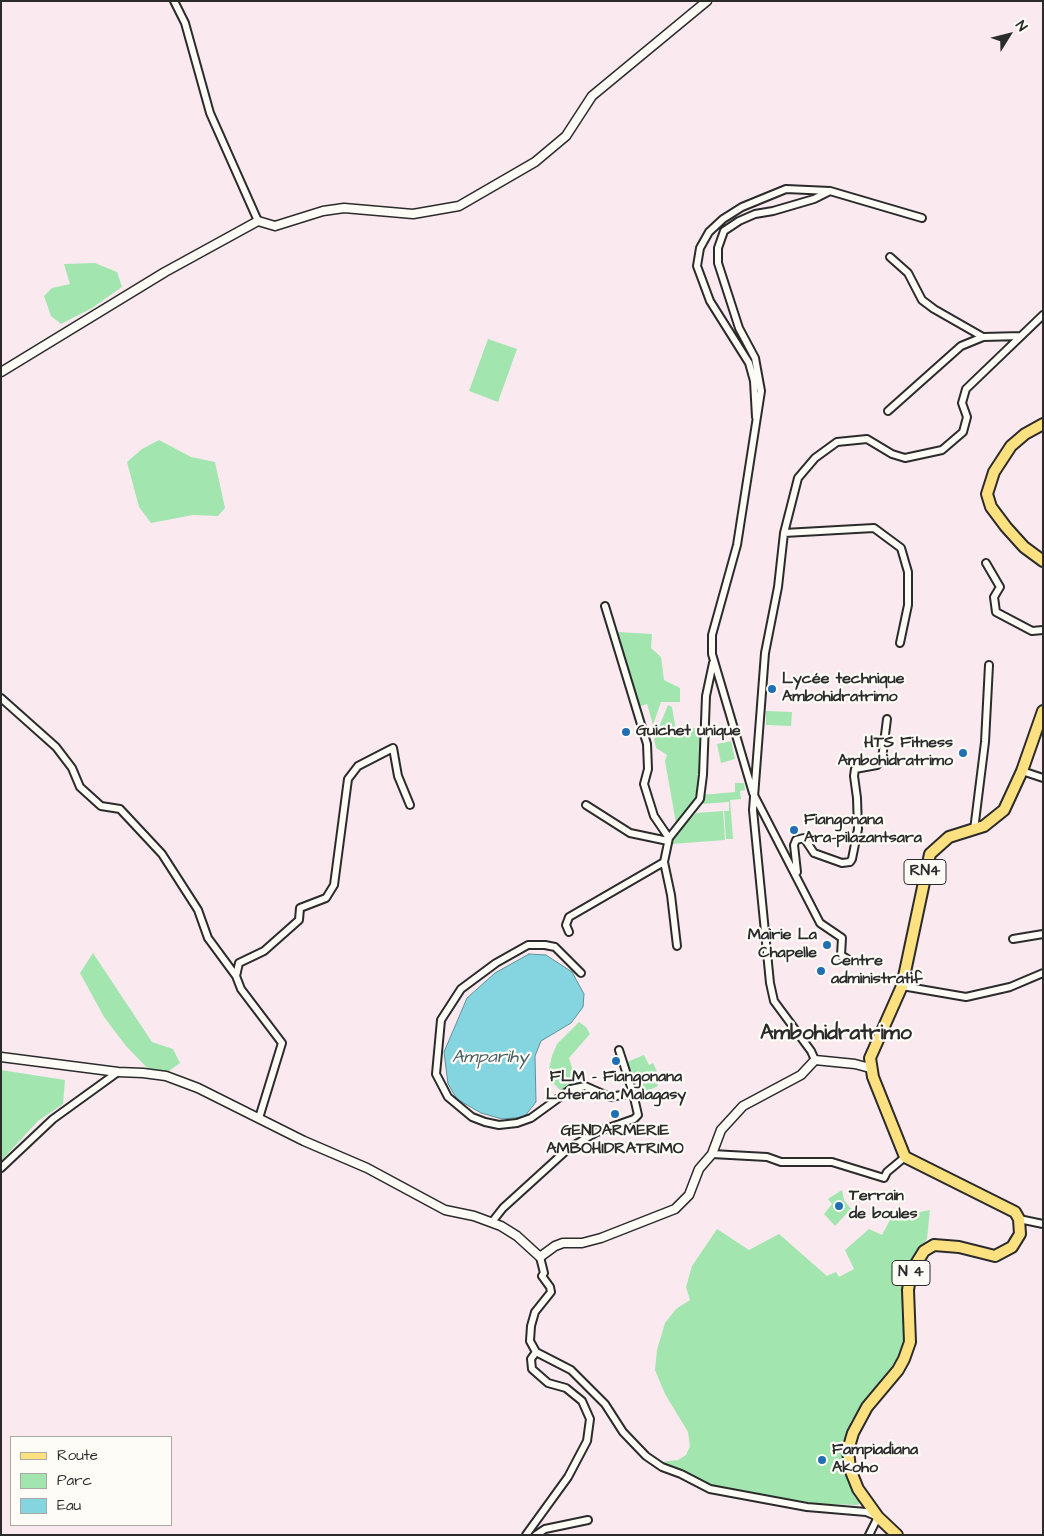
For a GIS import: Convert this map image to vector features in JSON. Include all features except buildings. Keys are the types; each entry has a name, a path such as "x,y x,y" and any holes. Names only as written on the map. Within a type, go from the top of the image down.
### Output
{"main road":[{"path":"1043,424 1025,434 1011,446 994,472 987,494 991,507 1006,527 1024,547 1043,561"},
{"name":"RN4","path":"871,1067 902,986 930,854 949,837 974,830 993,820 1004,810 1022,771 1043,711"},
{"path":"871,1067 905,1157 1005,1206 1015,1212 1019,1219"},
{"name":"N 4","path":"897,1535 878,1517 852,1480 848,1450 853,1433 868,1407 898,1370 904,1359 910,1342 908,1290 914,1264 924,1251 934,1245 960,1247 995,1256 1004,1253 1012,1247 1020,1234 1019,1219"}],"street":[{"path":"174,1 185,23 210,113 258,221"},
{"path":"1,372 165,272 258,221 275,226 323,211 344,208 413,214 459,206 535,162 566,136 592,96 707,1"},
{"path":"756,423 754,381 749,363 710,301 702,285 697,266 700,248 709,232 723,219 767,195 786,189 830,191 922,218"},
{"path":"677,946 671,895 664,862 669,839 700,799 703,775 706,696 713,661 712,635 737,545 761,391 756,358 739,328 718,263 718,248 724,231 739,221 756,214 814,199 830,191"},
{"path":"890,257 908,273 922,300 983,337"},
{"path":"815,1060 811,1051 774,1001 753,810 765,653 778,587 784,533 798,478 815,458 837,442 867,439 892,454 905,458 942,450 963,432 967,417 962,402 966,389 1043,315"},
{"path":"888,411 961,346 983,337 1021,336"},
{"path":"784,533 874,528 901,548 908,572 908,605 900,643"},
{"path":"986,563 1000,587 994,597 996,612 1032,632 1043,630"},
{"path":"605,606 647,744 648,769 644,784 654,816 669,839"},
{"path":"713,661 753,793 820,923 842,938 844,944 841,955 852,962"},
{"path":"974,830 985,742 990,665"},
{"path":"1,698 56,748 72,768 80,787 101,806 120,809 162,854 198,910 208,938 236,976 241,989 282,1043 259,1118"},
{"path":"797,876 794,844 796,840 807,839 814,853 822,857 842,863 850,862 852,859 858,829 858,798 854,776 855,768 877,765 882,759 886,719"},
{"path":"236,976 239,963 264,951 299,920 300,908 326,898 334,885 348,778 358,766 393,748 398,776 410,805"},
{"path":"1022,771 1043,778"},
{"path":"586,805 630,833 669,839"},
{"path":"569,932 566,925 569,917 664,862"},
{"path":"1013,938 1043,934"},
{"path":"581,973 555,948 545,945 528,945 496,963 461,988 441,1020 436,1074 448,1097 472,1117 499,1125 517,1123 531,1118 571,1089 578,1087 585,1086 610,1097 633,1093"},
{"path":"902,986 966,997 1010,987 1043,974"},
{"path":"492,1222 503,1208 569,1148 596,1132 634,1119 638,1115 619,1050"},
{"path":"1,1057 118,1072 143,1072 166,1076 198,1088 304,1141 367,1168 445,1210 492,1222 517,1236 540,1257 544,1273 542,1276 550,1287 551,1292 535,1312 531,1326 530,1341 536,1352 571,1370 605,1404 632,1444 662,1467 681,1474 710,1489 808,1507 866,1512 878,1517 869,1535"},
{"path":"815,1060 871,1067"},
{"path":"540,1257 555,1246 563,1243 582,1243 601,1238 675,1209 689,1195 699,1169 712,1154 722,1130 743,1106 801,1075 815,1060"},
{"path":"1,1168 53,1119 118,1072"},
{"path":"712,1154 768,1157 781,1162 832,1162 884,1178 887,1172 905,1157"},
{"path":"1019,1219 1043,1224"},
{"path":"526,1535 568,1477 587,1441 590,1419 582,1401 566,1388 548,1384 532,1370 531,1359 536,1352"},
{"path":"536,1535 545,1529 588,1520"}],"green space":[{"path":"95,263 117,272 122,287 92,308 61,324 51,316 44,296 52,288 70,284 64,264"},
{"path":"488,339 517,349 498,402 469,391"},
{"path":"159,440 191,457 215,462 225,508 218,516 193,515 151,523 139,507 127,462 142,449"},
{"path":"618,632 652,634 651,648 661,657 664,680 680,688 680,702 661,702 653,725 647,704 637,707"},
{"path":"668,705 672,707 676,731 702,727 702,771 696,795 689,811 676,823 665,761 667,755 656,748 654,739"},
{"path":"766,711 792,712 791,726 766,725"},
{"path":"731,741 735,759 721,763 717,744"},
{"path":"735,783 744,783 745,790 740,791 741,799 730,800 733,839 726,839 724,811 729,811 729,802 702,804 701,795 735,792"},
{"path":"723,811 725,840 672,844 674,837 696,813"},
{"path":"93,953 152,1042 173,1049 180,1063 169,1071 152,1073 126,1046 104,1017 80,973"},
{"path":"579,1022 586,1027 590,1034 569,1058 576,1081 566,1090 560,1090 552,1082 549,1069 552,1056 557,1044"},
{"path":"644,1055 649,1065 653,1063 660,1078 656,1080 658,1086 641,1094 627,1062"},
{"path":"1,1070 65,1080 63,1104 38,1121 1,1161"},
{"name":"Terrain de boules","path":"842,1190 844,1200 851,1209 835,1226 824,1214 832,1204 828,1199"},
{"path":"930,1210 927,1239 915,1255 909,1268 906,1334 900,1357 890,1374 851,1421 846,1439 843,1468 850,1487 861,1502 858,1505 821,1504 713,1488 687,1474 662,1465 660,1462 678,1460 686,1455 690,1446 688,1432 665,1394 655,1370 657,1350 665,1323 676,1309 690,1300 686,1287 692,1266 717,1229 749,1250 779,1234 827,1276 836,1272 839,1277 854,1269 845,1250 869,1229 882,1235 891,1218"}],"water":[{"name":"Amparihy","path":"529,954 546,955 572,972 584,994 583,1007 571,1023 541,1041 535,1056 536,1102 524,1117 502,1119 481,1113 457,1099 448,1084 444,1052 467,998 495,973"}],"place":[{"name":"Lycée technique Ambohidratrimo","path":"772,689"},
{"name":"Guichet unique","path":"626,732"},
{"name":"HTS Fitness Ambohidratrimo","path":"963,753"},
{"name":"Fiangonana Ara-pilazantsara","path":"794,830"},
{"name":"Mairie La Chapelle","path":"827,945"},
{"name":"Centre administratif","path":"821,971"},
{"name":"FLM - Fiangonana Loterana Malagasy","path":"616,1061"},
{"name":"GENDARMERIE AMBOHIDRATRIMO","path":"615,1114"},
{"name":"Terrain de boules","path":"839,1206"},
{"name":"Fampiadiana Akoho","path":"822,1460"}],"district":[{"name":"Ambohidratrimo","path":"836,1035"}]}
